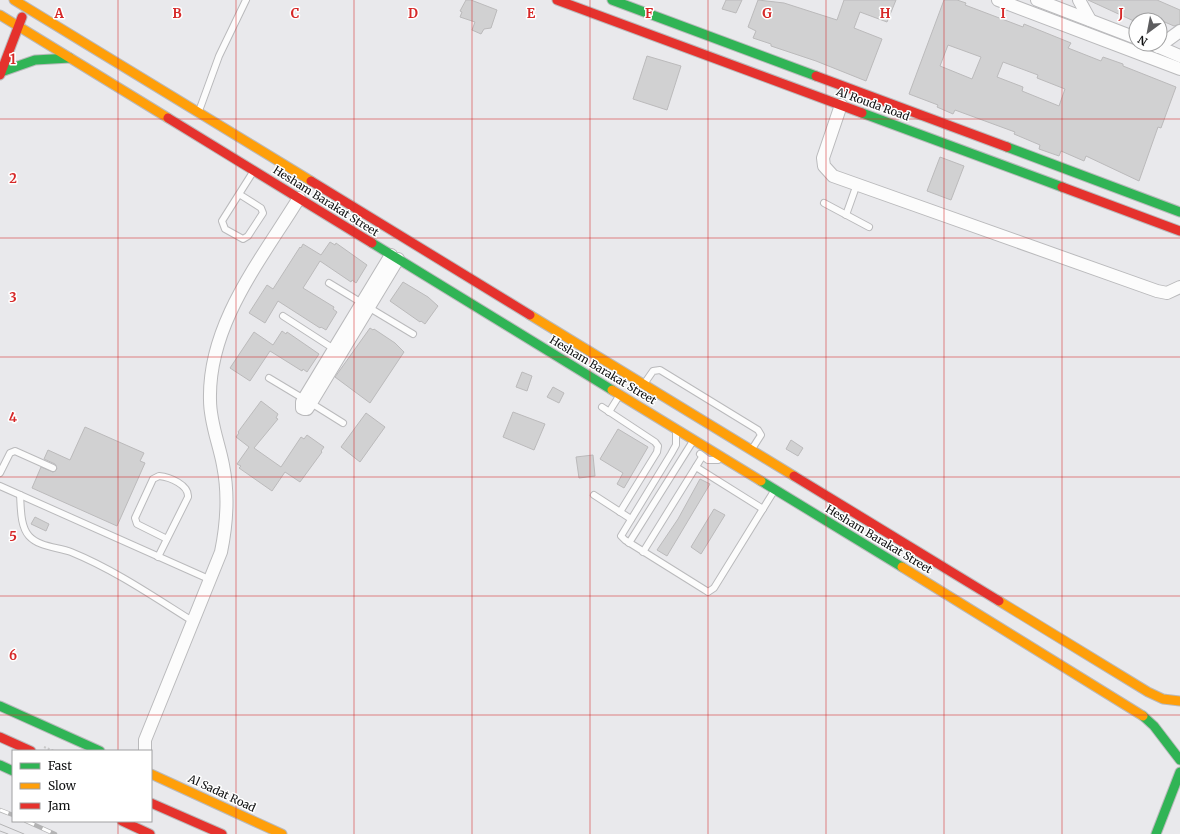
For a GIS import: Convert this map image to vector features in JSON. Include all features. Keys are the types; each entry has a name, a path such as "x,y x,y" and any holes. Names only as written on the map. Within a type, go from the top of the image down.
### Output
{"street":[{"path":"1,17 8,0"},
{"name":"Hesham Barakat Street","path":"14,0 198,113 269,168 497,307 620,394 775,490 887,546 1148,692 1163,698 1180,701"},
{"name":"Al Rouda Road","path":"556,0 1180,231"},
{"name":"Al Rouda Road","path":"612,0 625,2 767,58 1180,212"},
{"path":"998,0 1180,69"},
{"path":"1037,0 1050,2 1128,35"},
{"path":"1079,0 1090,20"},
{"path":"1044,18 1050,2"},
{"path":"0,73 26,7"},
{"name":"Hesham Barakat Street","path":"1,17 19,26 254,170 269,168"},
{"path":"1168,38 1180,31"},
{"path":"1168,51 1180,56"},
{"path":"0,73 28,61 56,57 71,58"},
{"path":"763,76 770,69 770,64 767,58"},
{"path":"806,92 805,82 812,75"},
{"path":"841,105 824,154 824,162 830,173 1158,291 1167,293 1180,287"},
{"name":"Hesham Barakat Street","path":"269,168 299,198 394,257 497,307 644,385 751,450 887,546 1140,713 1154,726 1180,760"},
{"path":"136,750 145,745 211,580 221,552 224,538 227,523 227,493 223,464 214,433 210,400 212,368 220,336 232,307 299,198"},
{"path":"307,401 394,257"},
{"path":"307,401 334,349 365,305"},
{"path":"1140,713 1148,704 1148,692"},
{"path":"0,706 98,750"},
{"path":"0,737 29,750"},
{"path":"0,765 12,771"},
{"path":"1156,834 1180,772"},
{"name":"Al Sadat Road","path":"152,774 282,834"},
{"path":"152,803 222,834"},
{"path":"124,822 150,834"},
{"path":"1160,824 1163,831 1167,834"}],"lane":[{"path":"198,113 219,56 246,0"},
{"path":"239,194 261,208 263,213 248,236 243,239 225,229 222,224 239,194 254,170"},
{"path":"846,215 858,184"},
{"path":"824,203 869,227"},
{"path":"329,283 413,334"},
{"path":"283,316 334,349"},
{"path":"644,385 653,371 660,370 758,430 761,435 751,450"},
{"path":"269,378 343,424"},
{"path":"609,412 620,394"},
{"path":"602,407 655,442 658,446 657,452 620,512"},
{"path":"676,429 676,445 621,536 643,552 708,592 711,591 775,490"},
{"path":"694,441 702,456 713,461 723,458"},
{"path":"629,542 694,441"},
{"path":"0,473 10,453 15,451 53,468"},
{"path":"643,552 702,456"},
{"path":"696,468 763,509"},
{"path":"158,557 167,539 188,497 188,493 184,486 159,476 153,479 135,521 140,526 167,539"},
{"path":"0,486 211,580"},
{"path":"20,495 24,527 28,535 35,542 70,552 107,569 194,622"},
{"path":"594,496 631,519"}],"building":[{"path":"466,0 471,0 497,10 491,28 484,29 481,34 472,30 475,22 460,17 462,12 460,11"},
{"path":"726,0 742,0 736,13 722,9"},
{"path":"758,0 784,3 837,20 844,0 896,0 887,22 860,12 854,28 882,39 866,81 753,38 756,31 748,27"},
{"path":"944,0 957,0 966,3 965,5 1023,27 1024,24 1071,43 1068,48 1101,61 1103,57 1123,64 1123,66 1176,87 1161,128 1158,127 1139,181 1086,156 1084,161 1061,151 1059,156 1039,149 1040,145 1014,134 1015,132 955,110 953,114 937,107 938,105 909,94","holes":["948,45 981,57 972,79 940,66","1003,62 1038,75 1037,78 1065,89 1059,106 1022,91 1023,87 997,77"]},
{"path":"1088,0 1157,0 1180,10 1180,24 1174,26 1168,23 1168,12 1128,12 1128,18"},
{"path":"647,56 681,66 667,110 633,99"},
{"path":"940,157 964,166 951,200 927,191"},
{"path":"330,242 335,245 336,243 367,265 356,283 352,280 351,282 320,261 303,288 334,307 333,309 337,312 326,330 321,327 320,328 278,301 265,323 249,313 267,285 273,289 303,244 321,255"},
{"path":"403,282 428,297 438,306 425,324 390,301"},
{"path":"370,328 373,330 374,329 395,343 404,352 370,403 335,377"},
{"path":"282,331 286,334 287,332 319,354 307,372 303,369 302,371 270,351 250,381 230,368 254,332 273,345"},
{"path":"522,372 532,376 527,391 516,387"},
{"path":"553,387 564,393 559,403 547,397"},
{"path":"261,401 278,414 276,418 278,419 254,448 281,467 301,437 304,439 307,435 324,447 300,482 285,472 272,491 239,468 241,466 237,464 249,447 236,437 239,433 238,432"},
{"path":"513,412 545,424 534,450 503,437"},
{"path":"366,413 385,427 360,462 341,447"},
{"path":"85,427 144,453 140,461 145,463 117,526 32,488 41,467 53,472 57,469 55,464 44,459 48,450 70,460"},
{"path":"618,429 648,447 624,488 617,484 623,473 600,459"},
{"path":"791,440 803,448 798,456 786,449"},
{"path":"593,455 595,476 579,478 576,457"},
{"path":"700,479 710,484 667,556 657,550 678,519"},
{"path":"714,509 725,515 701,554 691,547"},
{"path":"35,517 49,524 46,531 31,524"}],"tram line":[{"path":"0,824 24,834"},
{"path":"0,831 8,834"}],"railway":[{"path":"0,810 12,815"},
{"path":"28,822 55,834"}],"traffic: fast":[{"path":"612,0 816,76"},
{"path":"1,72 35,60 70,58"},
{"path":"862,113 1062,187"},
{"path":"1007,147 1180,212"},
{"path":"372,243 612,390"},
{"path":"761,481 902,567"},
{"path":"0,706 98,750"},
{"path":"1143,716 1154,726 1180,760"},
{"path":"0,765 12,771"},
{"path":"1156,834 1180,772"}],"traffic: slow":[{"path":"14,0 311,181"},
{"path":"0,15 168,118"},
{"path":"530,315 794,476"},
{"path":"612,390 761,481"},
{"path":"902,567 1143,716"},
{"path":"999,601 1148,692 1163,699 1180,701"},
{"path":"152,774 282,834"}],"traffic: jam":[{"path":"557,0 862,113"},
{"path":"0,75 22,17"},
{"path":"816,76 1007,147"},
{"path":"168,118 372,243"},
{"path":"311,181 530,315"},
{"path":"1062,187 1180,231"},
{"path":"794,476 999,601"},
{"path":"0,737 29,750"},
{"path":"152,803 222,834"},
{"path":"124,822 150,834"}]}
